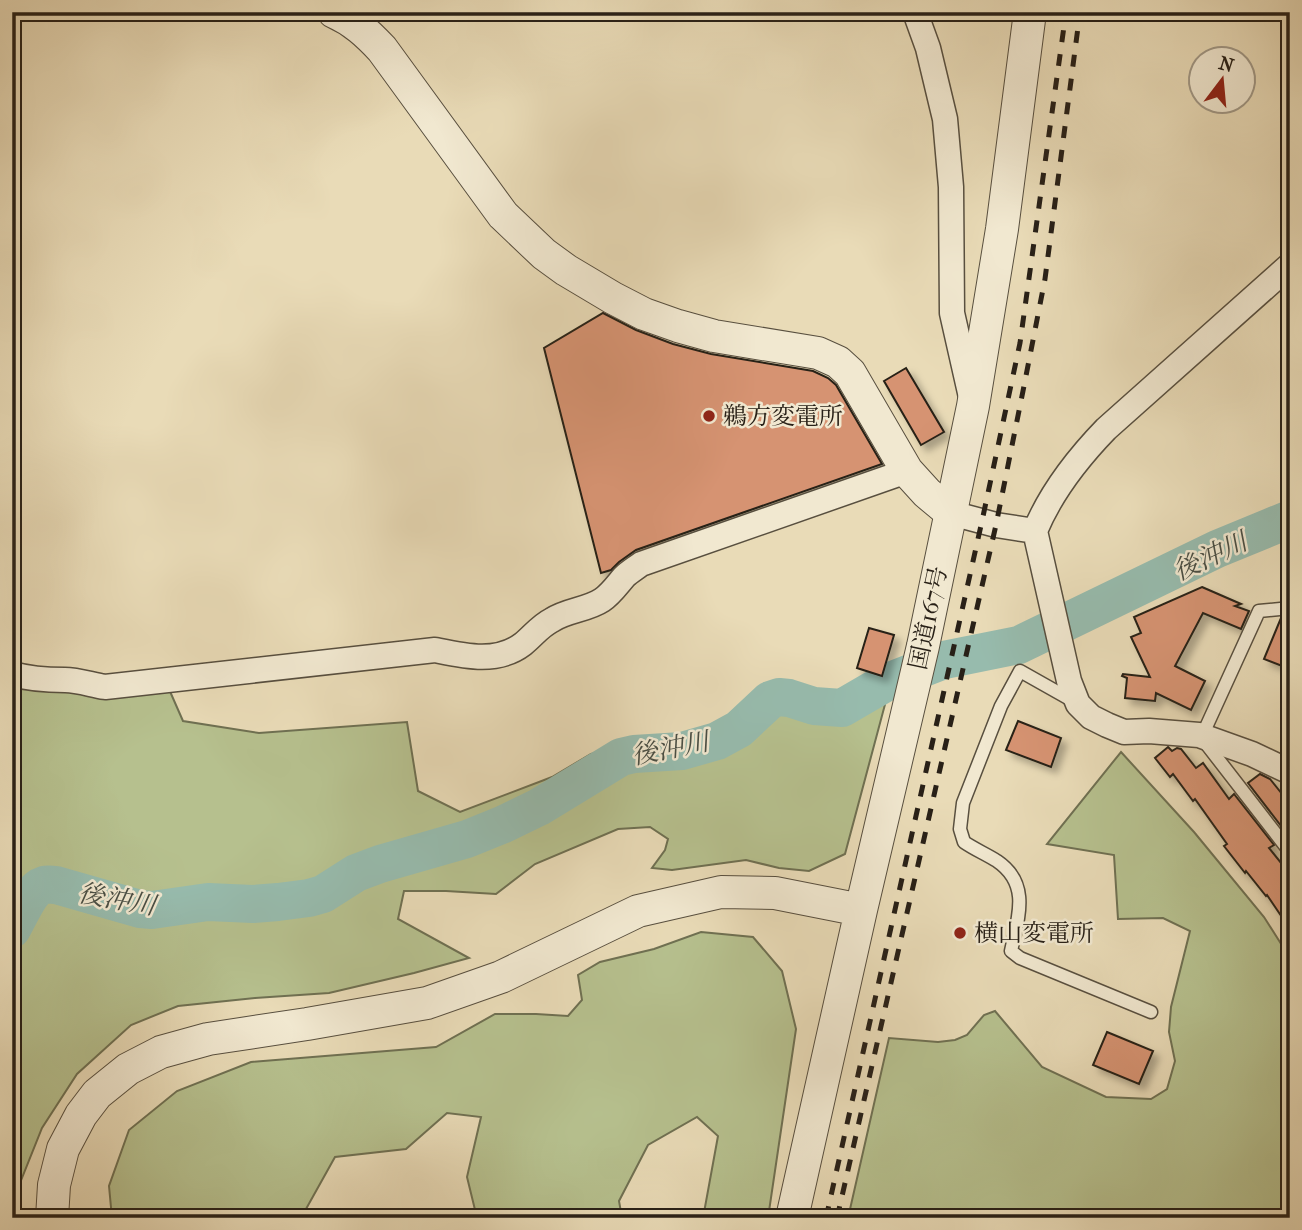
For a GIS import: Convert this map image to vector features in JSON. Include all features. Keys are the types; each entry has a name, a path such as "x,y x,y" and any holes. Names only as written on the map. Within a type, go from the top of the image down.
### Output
{"street":[{"path":"915,12 928,48 945,120 951,187 951,313 973,406"},
{"name":"国道167号","path":"792,1218 923,646 973,406 1002,229 1030,12"},
{"path":"338,13 360,26 382,49 503,215 544,254 587,284 644,314 713,336 818,353 838,362 850,373 907,471 927,493 951,513 996,525 1035,531"},
{"path":"1290,265 1106,429 1081,455 1055,492 1035,531 1069,681 1078,704 1091,717 1124,732 1149,731 1201,736 1252,754 1290,772"},
{"path":"12,674 105,687 435,650 467,657 505,654 526,642 551,620 600,601 641,564 907,471"},
{"path":"52,1218 54,1185 62,1149 81,1115 97,1094 128,1069 161,1052 208,1039 427,1003 501,977 638,911 721,892 775,892 861,910"}],"lane":[{"path":"1290,608 1259,611 1201,736 1290,852"},
{"path":"1078,704 1020,671 1001,706 974,771 963,803 960,829 964,842 999,863 1014,879 1021,905 1011,951 1020,958 1151,1012"}],"green space":[{"path":"12,664 58,677 165,680 183,721 259,733 407,722 418,791 460,812 552,777 591,754 635,745 709,736 738,721 777,711 844,723 874,696 887,697 845,854 809,871 779,868 746,860 672,870 652,868 665,850 668,839 650,827 618,829 535,864 496,894 404,891 398,919 469,958 329,993 178,1006 131,1025 77,1074 42,1128 18,1188 12,1218"},
{"path":"1121,752 1194,832 1264,917 1290,958 1290,1218 848,1218 889,1038 938,1042 955,1040 967,1035 984,1015 995,1011 1042,1067 1106,1097 1151,1099 1167,1089 1175,1061 1169,1032 1171,1007 1190,931 1163,918 1118,919 1114,855 1047,844"},
{"path":"701,932 753,937 782,971 796,1029 768,1218 703,1218 718,1136 697,1117 648,1145 619,1201 622,1218 477,1218 467,1177 481,1117 447,1113 406,1149 335,1157 301,1218 112,1218 109,1186 129,1130 177,1091 251,1062 436,1047 495,1014 568,1016 582,1000 578,975 600,962 654,949"}],"building":[{"name":"鵜方変電所","path":"603,313 636,330 673,344 711,354 813,371 828,378 836,385 882,464 636,550 611,570 601,573 544,348"},
{"path":"906,368 944,432 921,445 884,381"},
{"path":"1202,587 1241,604 1235,606 1249,611 1241,629 1203,613 1175,666 1205,681 1191,710 1156,693 1155,701 1125,698 1127,678 1122,676 1123,674 1150,677 1131,637 1141,633 1134,617"},
{"path":"1290,617 1290,669 1264,659 1281,618"},
{"path":"869,628 894,635 882,676 857,668"},
{"path":"1018,721 1061,738 1051,767 1006,750"},
{"path":"1168,747 1172,751 1181,749 1196,768 1203,763 1229,799 1234,794 1274,845 1269,848 1290,874 1290,929 1267,895 1224,846 1227,844 1195,799 1193,801 1173,774 1170,777 1155,758"},
{"path":"1260,774 1270,779 1290,804 1288,835 1248,783"},
{"path":"1107,1032 1153,1051 1139,1084 1093,1065"}],"waterway":[{"name":"後沖川","path":"12,929 34,892 46,885 56,885 152,910 208,902 278,902 323,894 356,873 467,839 504,824 539,807 621,757 682,751 717,741 739,729 770,700 779,697 814,706 842,708 885,683 944,660 1019,645 1217,549 1290,519"}],"railway":[{"path":"826,1218 1020,343 1066,12"},
{"path":"837,1218 996,525 1045,279 1080,12"}],"place":[{"name":"鵜方変電所","path":"709,416"},
{"name":"横山変電所","path":"960,933"}]}
